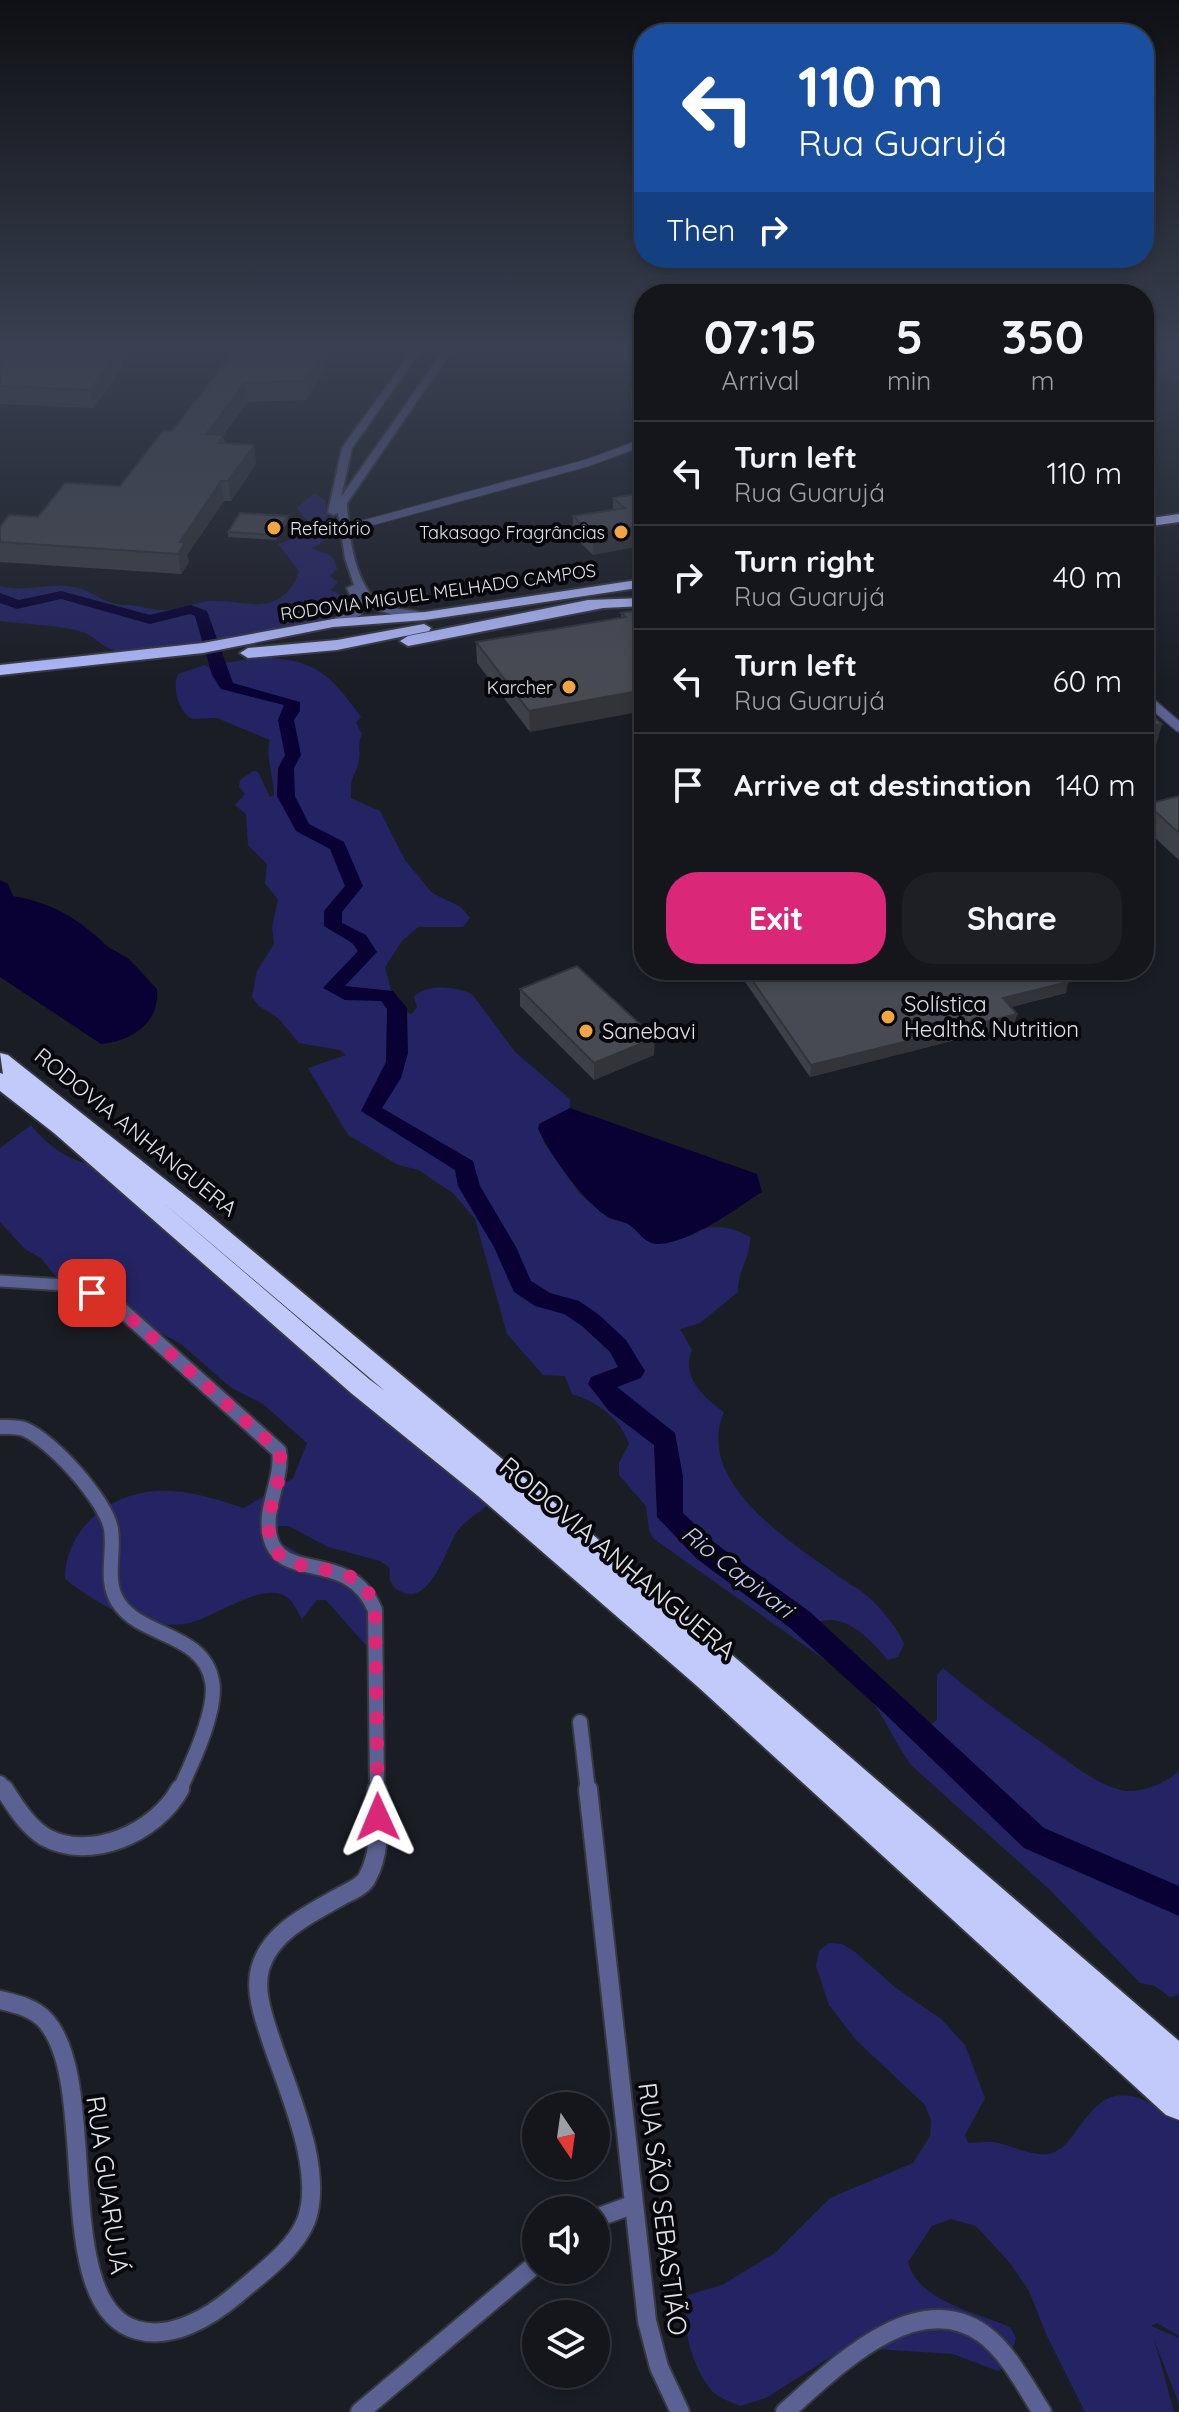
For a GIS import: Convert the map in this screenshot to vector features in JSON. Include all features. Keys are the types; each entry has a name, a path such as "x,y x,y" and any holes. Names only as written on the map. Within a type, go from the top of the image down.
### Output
{"highway":[{"path":"1154,522 1179,518"},
{"name":"RODOVIA MIGUEL MELHADO CAMPOS","path":"240,650 333,623 425,616 634,585"},
{"name":"RODOVIA MIGUEL MELHADO CAMPOS","path":"0,670 185,654 316,647 516,611 634,602"},
{"path":"240,650 284,657 328,655 604,603"},
{"path":"316,647 295,643 293,639 298,634 333,623"},
{"name":"RODOVIA MIGUEL MELHADO CAMPOS","path":"0,676 185,654"},
{"name":"RODOVIA ANHANGUERA","path":"0,1060 90,1128 500,1469 979,1885 1179,2065"},
{"name":"RODOVIA ANHANGUERA","path":"0,1080 62,1128 300,1335 708,1676 1179,2102"}],"street":[{"path":"333,623 350,617 359,607 333,501 344,460"},
{"path":"372,460 342,503 339,531 370,602 383,609 425,616"},
{"path":"339,531 596,460"},
{"path":"1154,706 1179,727"},
{"name":"RUA GUARUJÁ","path":"0,1281 64,1285 116,1305 279,1451 281,1466 269,1531 279,1554 289,1560 353,1577 366,1585 375,1610 378,1848 374,1868 366,1881 278,1938 266,1952 259,1969 260,2003 308,2152 312,2185 307,2220 289,2246 225,2306 197,2324 173,2332 143,2332 118,2320 99,2300 89,2272 69,2088 56,2036 43,2018 25,2006 0,2000"},
{"path":"0,1427 26,1430 98,1497 111,1529 112,1590 119,1605 188,1644 205,1663 213,1680 208,1716 173,1800 128,1838 101,1845 73,1846 47,1838 31,1826 0,1783"},
{"name":"RUA SÃO SEBASTIÃO","path":"580,1722 647,2321 659,2367 680,2412"},
{"path":"610,2213 632,2205"},
{"path":"360,2412 522,2276"},
{"path":"785,2412 860,2348 900,2329 931,2320 960,2320 983,2333 1042,2412"}],"shaded area":[{"path":"314,493 325,500 329,529 325,540 312,548 333,559 337,569 330,576 338,582 331,590 351,601 346,611 228,640 130,651 107,648 89,635 75,630 0,621 0,586 67,586 115,604 165,610 215,601 269,603 281,598 291,588 299,571 278,544 297,537 309,523 297,508"},
{"path":"262,657 309,666 330,680 350,702 361,717 356,723 362,734 351,798 380,811 405,860 432,893 461,907 470,918 463,927 418,927 402,941 385,967 393,998 402,1011 412,1014 417,1007 414,997 434,988 450,988 472,994 515,1052 570,1099 570,1108 539,1124 544,1143 580,1194 608,1218 628,1224 655,1244 712,1227 736,1230 750,1237 738,1292 700,1323 680,1329 692,1350 689,1369 696,1386 724,1412 718,1439 723,1465 737,1490 757,1513 806,1553 865,1594 889,1619 904,1644 898,1657 888,1660 865,1636 847,1624 826,1620 815,1623 816,1630 917,1718 930,1725 937,1720 937,1675 943,1668 1081,1771 1108,1786 1124,1791 1141,1790 1167,1780 1179,1770 1179,1995 1170,1997 1155,1986 1140,1983 1049,1889 911,1765 859,1684 654,1539 649,1530 646,1506 619,1475 619,1463 629,1444 620,1426 599,1406 572,1394 565,1376 543,1375 507,1334 475,1219 453,1193 419,1170 398,1165 348,1135 308,1068 346,1055 340,1050 299,1043 278,1018 259,1006 252,997 257,971 274,944 272,927 278,900 265,883 267,864 248,845 246,814 235,805 245,794 239,787 240,780 253,771 258,772 270,797 274,795 270,740 217,718 192,719 180,705 176,686 178,674 205,665 217,674 225,663"},
{"path":"0,880 8,884 13,896 63,912 134,964 157,989 157,1001 149,1021 133,1035 101,1044 0,977"},
{"path":"570,1108 757,1174 762,1192 684,1238 658,1244 649,1242 628,1224 608,1217 586,1198 567,1176 544,1140 538,1129 539,1124"},
{"path":"31,1125 57,1150 90,1164 489,1504 459,1529 428,1584 420,1592 410,1594 393,1585 390,1568 380,1561 328,1547 289,1526 279,1526 271,1531 273,1538 301,1555 355,1574 366,1587 372,1603 369,1649 326,1600 317,1600 302,1619 288,1598 278,1593 265,1593 195,1621 167,1625 120,1613 65,1579 67,1559 74,1541 98,1513 114,1503 151,1491 171,1491 199,1495 244,1508 293,1478 307,1443 263,1404 230,1387 181,1344 142,1323 119,1306 61,1283 41,1258 25,1249 0,1222 0,1148"},
{"path":"829,1943 842,1944 854,1951 896,1988 941,2019 965,2045 985,2098 965,2135 968,2143 993,2142 1048,2154 1061,2148 1095,2108 1109,2098 1126,2096 1149,2103 1179,2124 1179,2336 1157,2323 1151,2326 1179,2338 1179,2404 1154,2339 1174,2412 1085,2412 1047,2336 1029,2291 1010,2263 976,2226 951,2219 932,2226 908,2262 914,2275 935,2296 1010,2327 1016,2338 1008,2364 998,2371 953,2354 858,2348 832,2356 766,2398 740,2406 712,2391 699,2370 690,2345 686,2319 688,2295 722,2285 775,2253 830,2198 913,2163 930,2136 931,2120 925,2105 856,2040 829,2005 816,1966 819,1951"}],"building":[{"path":"141,460 243,460 228,481 221,481 180,542 185,542 178,554 0,542 0,527 9,515 38,517 65,483 120,486"},
{"path":"634,494 634,527 593,535 573,516 625,508 613,498"},
{"path":"240,513 288,516 276,535 228,532"},
{"name":"Karcher","path":"634,611 634,692 529,711 476,642 626,617 621,613"},
{"path":"1179,796 1179,833 1154,810 1154,802"},
{"name":"Sanebavi","path":"577,966 655,1038 594,1063 520,989"},
{"name":"Solística Health& Nutrition","path":"752,980 1068,982 1003,998 1017,1014 811,1065"}],"waterway":[{"name":"Rio Capivari","path":"0,597 17,605 61,595 150,620 191,609 202,614 220,675 227,686 292,702 292,711 286,720 293,755 286,768 286,796 302,827 338,846 354,886 333,911 333,926 359,939 368,952 333,988 345,994 386,995 397,1008 397,1062 371,1111 465,1166 469,1186 505,1247 522,1286 543,1300 571,1307 618,1346 633,1371 600,1384 618,1404 666,1440 670,1517 706,1551 800,1620 893,1703 1034,1838 1179,1901"}],"place":[{"name":"Refeitório","path":"274,528"},
{"name":"Takasago Fragrâncias","path":"621,532"},
{"name":"Karcher","path":"569,687"},
{"name":"Solística Health& Nutrition","path":"888,1017"},
{"name":"Sanebavi","path":"586,1031"}],"route":[{"path":"92,1293 116,1305 279,1451 281,1466 269,1531 271,1543 279,1554 289,1560 353,1577 366,1585 375,1610 378,1817"}]}
